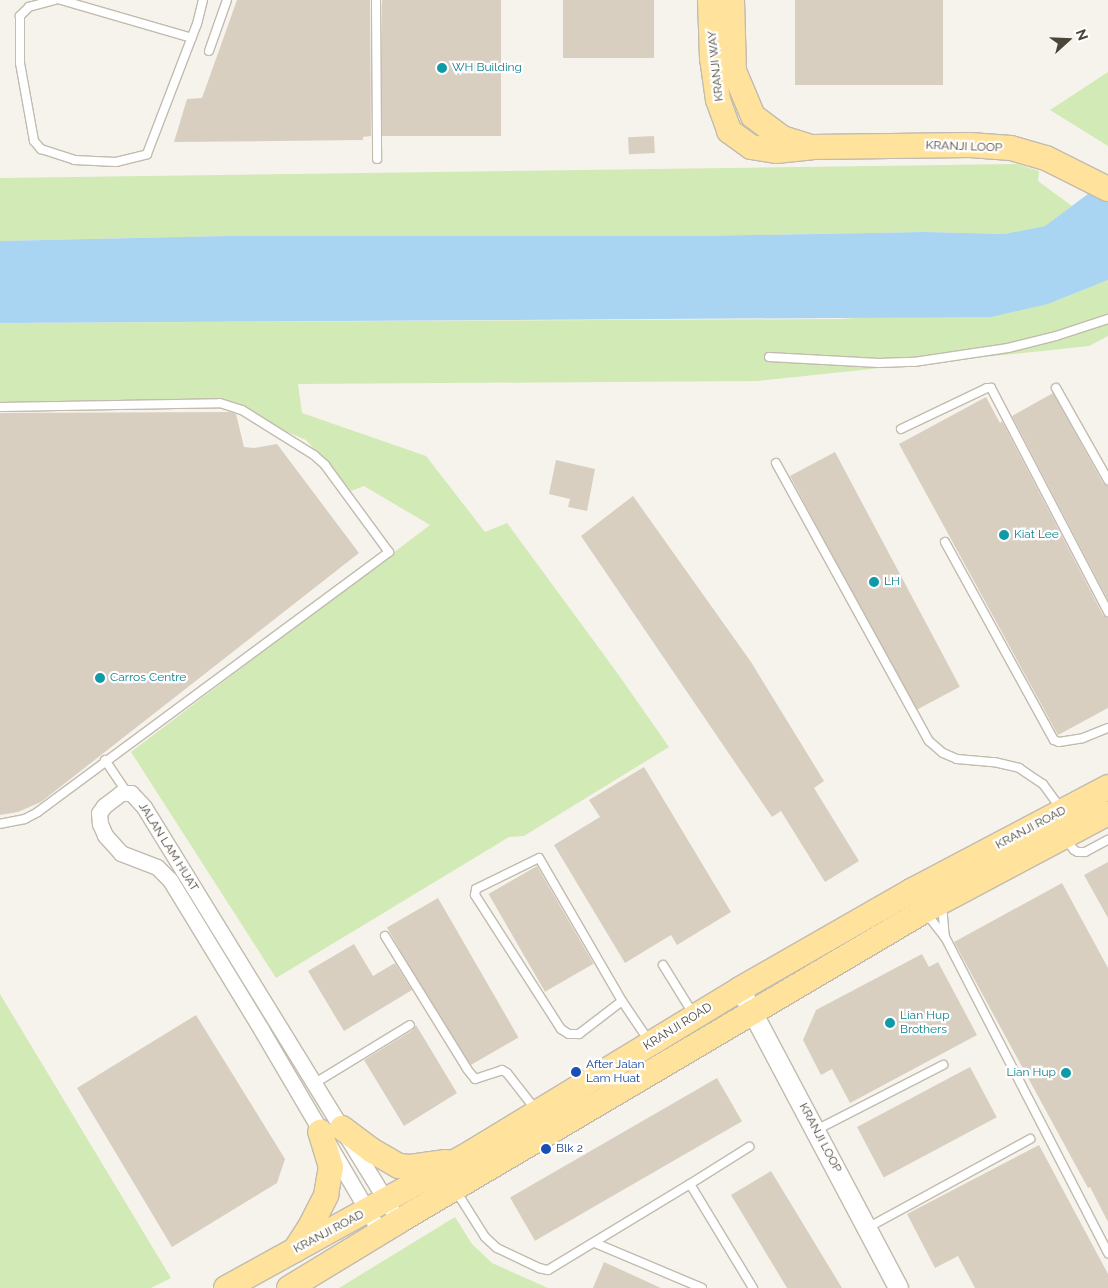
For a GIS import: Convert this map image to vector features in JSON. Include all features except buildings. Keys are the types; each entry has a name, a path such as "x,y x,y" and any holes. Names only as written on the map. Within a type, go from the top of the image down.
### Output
{"main road":[{"name":"KRANJI WAY","path":"710,0 712,58 718,100 729,131"},
{"name":"KRANJI LOOP","path":"732,0 734,71 753,116 782,138 812,147"},
{"name":"KRANJI LOOP","path":"729,131 752,147 776,151 812,147 970,145 1011,148 1046,158 1099,184"},
{"name":"KRANJI ROAD","path":"289,1288 459,1160 740,989 911,891 1108,787"},
{"name":"KRANJI ROAD","path":"226,1288 294,1251 455,1189 933,907 1108,813"},
{"path":"294,1251 311,1225 326,1195 331,1167 331,1130 398,1166 410,1167 459,1160"}],"street":[{"name":"JALAN LAM HUAT","path":"383,1217 331,1130 261,1029 170,880 157,867 121,853 105,835 100,824 99,813 104,806 126,791 131,793 144,807 315,1083 331,1130 383,1217"},
{"name":"KRANJI LOOP","path":"740,989 754,1011 898,1288"}],"lane":[{"path":"54,0 29,7 20,16 20,63 34,141 41,149 66,158 116,162 147,154 192,38 203,0"},
{"path":"61,0 192,38"},
{"path":"209,50 227,0"},
{"path":"376,0 377,158"},
{"path":"769,357 879,363 914,362 1008,348 1056,336 1108,319"},
{"path":"901,429 987,388 991,388 1108,612"},
{"path":"1056,388 1108,480"},
{"path":"0,407 220,403 242,410 314,455 325,465 389,552 105,760 38,812 25,819 0,824"},
{"path":"776,463 929,741 944,753 957,759 994,762 1018,768 1044,784 1062,811"},
{"path":"945,542 1054,740 1059,742 1083,738 1108,728"},
{"path":"105,760 126,791"},
{"path":"1064,836 1074,850 1078,852 1085,852 1108,840"},
{"path":"622,1001 579,1034 569,1034 561,1029 476,895 476,889 539,858 622,1001 651,1044"},
{"path":"933,907 945,937 1108,1253"},
{"path":"933,907 945,937"},
{"path":"385,936 475,1079 502,1070 507,1073 539,1113"},
{"path":"663,965 695,1017"},
{"path":"315,1083 410,1025"},
{"path":"816,1130 942,1064"},
{"path":"867,1228 1030,1139"},
{"path":"455,1189 485,1237 497,1248 539,1268 548,1270 555,1268 749,1147"},
{"path":"690,1184 753,1288"},
{"path":"595,1243 702,1288"}],"green space":[{"path":"1108,72 1108,146 1050,110"},
{"path":"1017,164 1039,171 1038,181 1072,206 1045,226 1004,234 925,232 699,236 226,236 0,241 0,178"},
{"path":"1108,280 1108,336 1089,346 758,381 298,384 302,413 426,456 485,532 507,523 669,747 524,836 509,837 276,978 131,752 430,525 364,486 351,491 306,440 220,403 0,407 0,323 841,319 1048,304"},
{"path":"0,994 171,1278 151,1288 0,1288"},
{"path":"455,1217 472,1244 492,1263 548,1288 339,1288"}],"water":[{"path":"1108,179 1108,280 1048,304 991,317 0,323 0,241 226,236 699,236 925,232 1004,234 1045,226"}],"place":[{"name":"WH Building","path":"442,68"},
{"name":"Kiat Lee","path":"1004,535"},
{"name":"LH","path":"874,582"},
{"name":"Carros Centre","path":"100,678"},
{"name":"Lian Hup Brothers","path":"890,1023"},
{"name":"After Jalan Lam Huat","path":"576,1072"},
{"name":"Lian Hup","path":"1066,1073"},
{"name":"Blk 2","path":"546,1149"}]}
